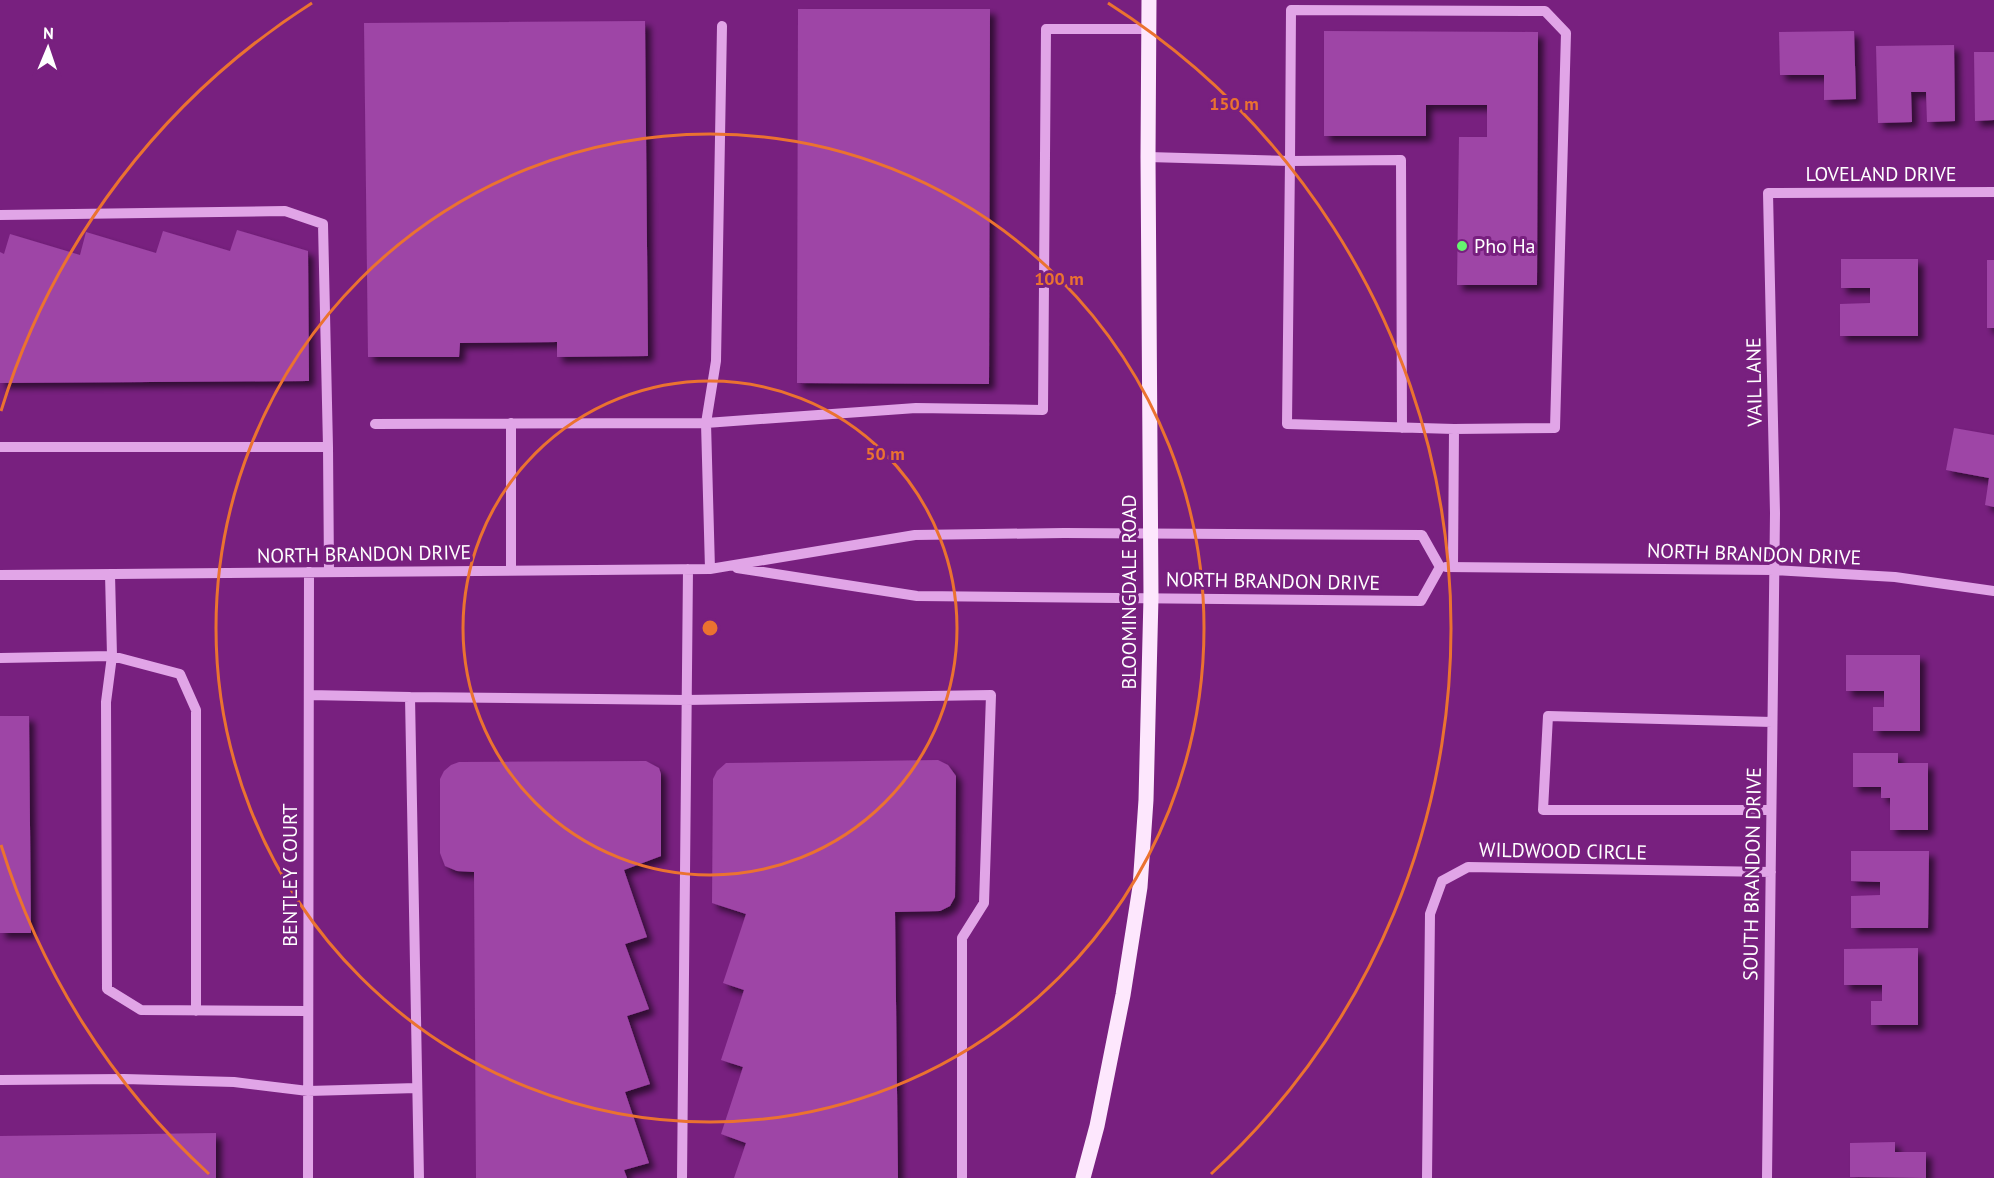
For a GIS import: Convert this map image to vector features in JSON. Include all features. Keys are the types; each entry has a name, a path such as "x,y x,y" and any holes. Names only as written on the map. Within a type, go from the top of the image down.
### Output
{"main road":[{"name":"BLOOMINGDALE ROAD","path":"1083,1178 1097,1126 1114,1044 1140,887 1146,800 1151,597 1149,0"}],"street":[{"path":"1291,10 1545,10 1566,33 1554,428 1402,428 1287,424 1291,10"},
{"path":"710,569 706,423 716,361 722,26"},
{"path":"375,424 706,423 916,408 1043,410 1046,29 1148,28"},
{"path":"1148,157 1290,161 1401,160 1402,428"},
{"name":"LOVELAND DRIVE","path":"1768,193 1994,192"},
{"name":"VAIL LANE","path":"1768,193 1775,513 1773,570"},
{"path":"0,215 285,211 324,224 329,572"},
{"path":"511,423 511,570"},
{"path":"1453,567 1454,429"},
{"path":"0,447 328,447"},
{"name":"NORTH BRANDON DRIVE","path":"0,575 710,569 915,535 1150,533 1422,535 1440,567"},
{"name":"NORTH BRANDON DRIVE","path":"728,567 917,596 1421,601 1440,567"},
{"name":"NORTH BRANDON DRIVE","path":"1440,567 1773,570 1895,577 1994,591"},
{"path":"682,1178 688,569"},
{"name":"SOUTH BRANDON DRIVE","path":"1767,1178 1773,570"},
{"name":"BENTLEY COURT","path":"308,1178 309,572"},
{"path":"110,574 112,656 106,702 107,989 141,1010 308,1011"},
{"path":"0,658 112,656 180,674 196,710 196,1011"},
{"path":"309,695 686,700 991,695 984,903 962,938 962,1178"},
{"path":"410,697 419,1178"},
{"path":"1771,810 1543,810 1548,717 1772,722"},
{"name":"WILDWOOD CIRCLE","path":"1427,1178 1430,914 1442,881 1468,867 1771,872"},
{"path":"0,1080 234,1082 308,1091 417,1088"}],"building":[{"path":"798,9 990,9 989,384 797,383"},
{"path":"645,21 648,356 557,357 557,342 460,343 459,357 368,357 364,23"},
{"path":"1324,31 1538,32 1537,285 1457,285 1459,137 1487,137 1487,105 1426,105 1426,136 1324,136"},
{"path":"1854,31 1856,99 1824,100 1824,75 1780,75 1779,32"},
{"path":"1954,45 1955,121 1927,122 1926,92 1911,92 1912,122 1878,123 1876,46"},
{"path":"1974,52 1994,52 1994,120 1975,121"},
{"path":"237,230 308,251 309,381 0,383 0,252 4,254 10,234 80,255 86,232 156,253 163,231 230,251"},
{"path":"1841,259 1918,259 1918,336 1840,336 1840,304 1870,303 1870,288 1841,288"},
{"path":"1987,260 1994,260 1994,328 1987,328"},
{"path":"1954,428 1994,435 1994,507 1985,505 1989,478 1946,470"},
{"path":"1846,655 1920,655 1920,731 1873,731 1873,707 1884,707 1884,691 1846,691"},
{"path":"0,716 29,716 31,933 0,933"},
{"path":"1853,753 1898,753 1898,763 1928,763 1928,830 1890,830 1890,798 1881,798 1881,787 1853,787"},
{"path":"938,760 948,765 956,776 955,897 950,906 940,911 895,912 898,1178 734,1178 746,1143 721,1134 743,1067 721,1060 744,990 723,983 746,914 712,903 713,779 717,771 726,763"},
{"path":"646,761 659,768 661,774 661,856 624,870 647,937 625,944 649,1009 627,1016 650,1084 625,1092 649,1163 624,1170 627,1178 476,1178 474,872 457,871 445,866 440,853 440,779 444,771 459,762"},
{"path":"1851,851 1929,851 1928,928 1851,928 1851,896 1880,895 1880,882 1851,881"},
{"path":"1918,948 1918,1025 1871,1025 1871,1001 1882,1001 1882,985 1844,985 1844,949"},
{"path":"216,1133 216,1178 0,1178 0,1136"},
{"path":"1895,1142 1895,1152 1926,1152 1926,1178 1850,1177 1850,1143"}],"place":[{"name":"Pho Ha","path":"1462,246"}]}
